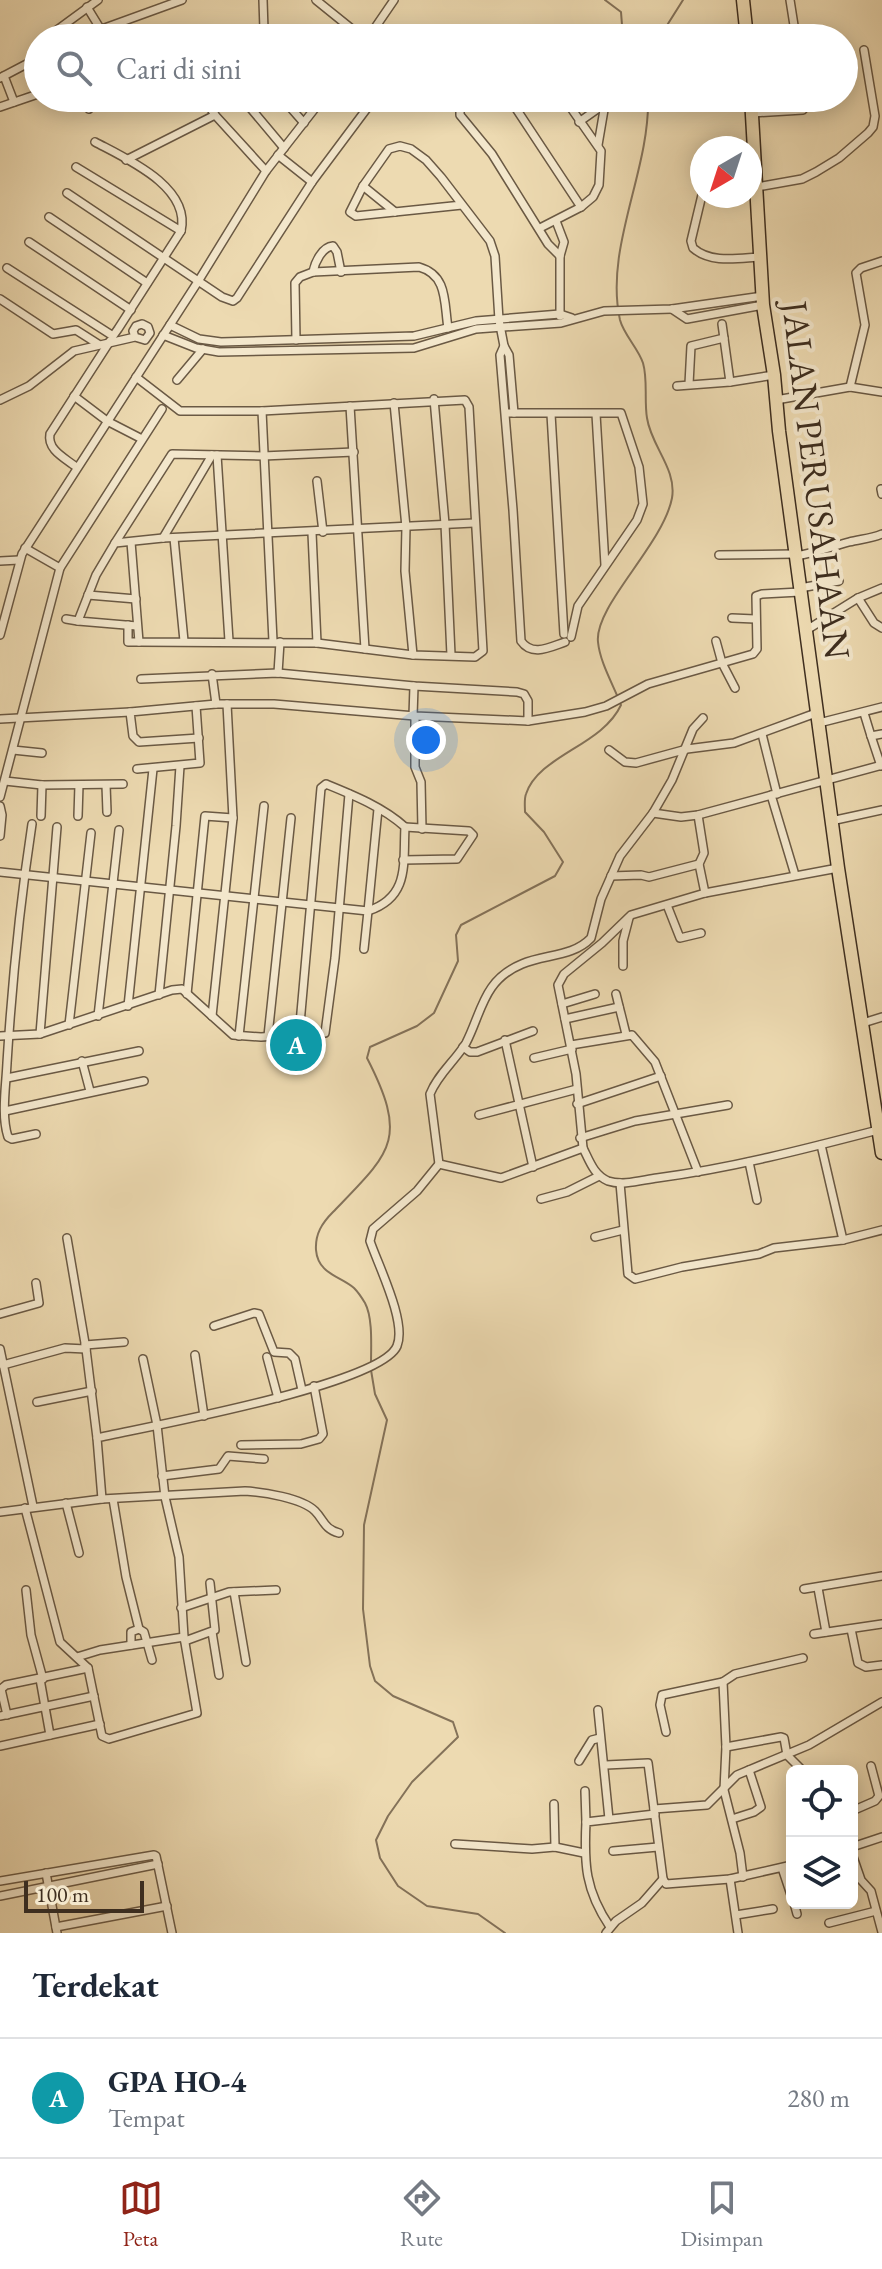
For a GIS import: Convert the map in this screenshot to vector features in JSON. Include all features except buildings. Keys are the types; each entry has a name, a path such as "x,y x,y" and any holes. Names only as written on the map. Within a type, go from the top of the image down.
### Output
{"main road":[{"path":"743,0 746,24"},
{"name":"JALAN PERUSAHAAN","path":"752,113 752,136"},
{"name":"JALAN PERUSAHAAN","path":"758,208 763,300 795,555 831,821 882,1153"}],"street":[{"path":"65,24 98,0"},
{"path":"116,24 182,0"},
{"path":"263,0 263,24"},
{"path":"316,0 348,24"},
{"path":"790,0 794,24"},
{"path":"376,24 393,1"},
{"path":"87,7 99,24"},
{"path":"762,186 802,179 816,172 839,158 873,127 875,116 864,50"},
{"path":"14,102 2,77 24,65"},
{"path":"0,107 24,99"},
{"path":"213,112 266,171"},
{"path":"254,112 284,148"},
{"path":"294,112 304,123"},
{"path":"0,635 4,607 25,548 266,171 312,112"},
{"path":"67,193 222,297 233,301 312,182 364,112"},
{"path":"460,112 492,154 548,244 560,256"},
{"path":"518,112 581,207"},
{"path":"540,228 581,207 593,197 599,185 602,159 598,145 573,112"},
{"path":"579,122 593,112"},
{"path":"598,145 604,112"},
{"path":"752,113 769,112"},
{"path":"126,160 215,115"},
{"path":"76,467 53,449 49,442 50,434 181,231 183,215 169,188 95,142"},
{"path":"462,205 352,214 350,210 389,149 400,146 411,149 426,160 462,205 490,241 495,256 504,346 500,355 507,374 521,641 525,647 536,651 567,637 578,606 637,520 643,504 643,486 621,413 510,413"},
{"path":"278,155 312,182"},
{"path":"76,167 181,231"},
{"path":"363,186 396,212"},
{"path":"699,208 691,241 693,248 717,258 761,257"},
{"path":"49,217 147,283"},
{"path":"556,221 564,242 560,256 560,318"},
{"path":"29,242 131,310"},
{"path":"313,272 315,263 325,250 333,246 341,272"},
{"path":"850,387 865,325 856,273 861,268 882,261"},
{"path":"296,340 295,283 300,277 313,272 419,267 433,272 442,283 448,328"},
{"path":"7,268 111,339"},
{"path":"0,299 53,334 76,330 98,345"},
{"path":"672,309 687,319 763,300"},
{"path":"0,400 29,386 74,351 111,339 135,337 145,340 150,333 166,330 199,339 236,342 369,339 414,336 476,321 572,318 604,311 672,309 726,301 763,300"},
{"path":"726,301 728,311"},
{"path":"166,330 203,349 235,352 370,350 414,348 499,320"},
{"path":"135,337 133,331 139,324 148,327 150,333"},
{"path":"722,324 730,382"},
{"path":"689,384 691,346 724,338"},
{"path":"369,339 370,350"},
{"path":"235,352 236,342"},
{"path":"177,380 203,349"},
{"path":"677,386 774,375"},
{"path":"128,625 128,642 317,643 413,655 479,657 484,648 468,403 461,398 262,411 180,411 136,377"},
{"path":"776,400 850,387 882,392"},
{"path":"74,396 107,421 142,439"},
{"path":"434,399 445,524 451,655"},
{"path":"394,403 406,527 405,571 413,655"},
{"path":"350,406 365,649"},
{"path":"0,797 60,568 162,409"},
{"path":"262,411 267,534 278,673"},
{"path":"551,414 567,637"},
{"path":"596,414 605,567"},
{"path":"78,621 115,543 172,454 263,456 354,452"},
{"path":"214,455 229,641"},
{"path":"163,538 214,455"},
{"path":"317,481 323,532"},
{"path":"115,543 474,523"},
{"path":"312,533 317,643"},
{"path":"719,555 795,555 825,551 882,534"},
{"path":"174,538 184,641"},
{"path":"131,542 139,642"},
{"path":"25,548 60,568"},
{"path":"0,560 19,560"},
{"path":"0,719 216,704 274,704 414,716 528,721 585,712 606,706 648,684 755,653 755,601 758,594 800,590 839,581"},
{"path":"805,631 858,598 882,588"},
{"path":"88,595 136,599"},
{"path":"858,598 874,623 882,628"},
{"path":"732,618 755,619"},
{"path":"66,619 137,626"},
{"path":"716,641 722,663 735,688"},
{"path":"141,679 278,673 521,693 528,701 528,721"},
{"path":"212,674 216,704"},
{"path":"414,686 416,770 421,782 422,829"},
{"path":"212,1016 233,818 227,704"},
{"path":"137,769 200,763 196,706"},
{"path":"609,750 632,764 687,749 719,746 818,718 864,713 882,707"},
{"path":"130,712 133,736 139,742 199,738"},
{"path":"653,813 681,817 698,815 881,765 864,713"},
{"path":"97,1438 278,1398 367,1369 394,1352 400,1332 370,1235 383,1219 417,1191 439,1164 430,1094 434,1084 464,1048 479,1008 496,983 508,972 522,964 584,951 591,938 601,899 624,850 653,813 687,749 693,729 703,718"},
{"path":"762,734 795,875"},
{"path":"871,736 882,734"},
{"path":"13,750 42,753"},
{"path":"159,995 180,766"},
{"path":"128,1006 153,769"},
{"path":"5,781 42,785 123,784"},
{"path":"299,1035 321,788 326,784 349,794 405,827 469,831 473,835 457,859 403,860"},
{"path":"41,816 42,785"},
{"path":"78,816 79,785"},
{"path":"106,785 107,812"},
{"path":"4,1036 40,1034 182,989 225,1030 239,1036 319,1034 327,1029 349,794"},
{"path":"0,806 0,836"},
{"path":"239,1036 264,806"},
{"path":"364,949 378,809"},
{"path":"831,821 882,810"},
{"path":"698,815 704,853 699,864 705,893"},
{"path":"187,994 205,816 233,818"},
{"path":"268,1036 291,818"},
{"path":"32,824 4,1036 8,1137 12,1139 36,1134"},
{"path":"40,1034 57,827"},
{"path":"0,872 368,911 386,904 395,896 400,885 405,827"},
{"path":"98,1016 119,830"},
{"path":"69,1025 91,833"},
{"path":"611,876 649,877 699,864"},
{"path":"838,868 705,893 629,916 584,951 560,979 577,1089 580,1138 599,1176 620,1183 749,1162 878,1130"},
{"path":"667,905 680,938 701,933"},
{"path":"623,966 623,941 629,916"},
{"path":"562,1004 595,994"},
{"path":"616,994 626,1034"},
{"path":"565,1019 619,1007"},
{"path":"863,1023 882,1017"},
{"path":"464,1048 477,1052 533,1031"},
{"path":"534,1058 632,1035 652,1057 698,1172"},
{"path":"505,1040 533,1167"},
{"path":"7,1078 139,1051"},
{"path":"82,1061 90,1091"},
{"path":"577,1104 661,1076"},
{"path":"5,1111 144,1081"},
{"path":"479,1115 577,1089"},
{"path":"580,1138 635,1121 728,1105"},
{"path":"821,1145 843,1240"},
{"path":"439,1164 501,1178 583,1148"},
{"path":"749,1162 757,1200"},
{"path":"541,1199 567,1192 599,1176"},
{"path":"620,1183 628,1274 635,1279 682,1267 759,1254 774,1248 843,1240 882,1230"},
{"path":"595,1237 623,1230"},
{"path":"67,1238 92,1391 102,1499"},
{"path":"0,1314 39,1303 36,1283"},
{"path":"214,1326 259,1314 274,1352 289,1353 295,1359 302,1390"},
{"path":"3,1365 65,1348 124,1342"},
{"path":"0,1349 29,1507 60,1642 88,1668 102,1736 109,1739 197,1713 184,1639 179,1557 165,1497 157,1425 143,1359"},
{"path":"195,1355 204,1416"},
{"path":"267,1357 278,1398"},
{"path":"241,1445 301,1444 319,1439 323,1434 314,1386"},
{"path":"37,1402 92,1391"},
{"path":"162,1476 219,1469 228,1456 264,1459"},
{"path":"0,1512 102,1499 265,1492 310,1507 326,1528 339,1533"},
{"path":"113,1499 126,1577 139,1629 144,1632 152,1660"},
{"path":"66,1503 79,1553"},
{"path":"804,1589 882,1576"},
{"path":"77,1657 212,1632 216,1627 210,1583"},
{"path":"818,1588 826,1632"},
{"path":"26,1590 31,1635 42,1679 50,1735"},
{"path":"181,1608 234,1592 276,1590"},
{"path":"234,1592 246,1662"},
{"path":"814,1634 882,1624"},
{"path":"131,1645 130,1633 139,1629"},
{"path":"851,1629 858,1663 866,1667 882,1665"},
{"path":"212,1632 219,1675"},
{"path":"666,1732 660,1705 662,1695 723,1682 735,1674 803,1658"},
{"path":"88,1668 6,1685 1,1689 4,1715 94,1696"},
{"path":"723,1682 725,1792 743,1877"},
{"path":"586,1822 707,1805 725,1792 737,1775 788,1757 882,1702"},
{"path":"598,1710 606,1765 609,1819"},
{"path":"0,1746 100,1724"},
{"path":"726,1747 781,1737 785,1741 788,1757 797,1765"},
{"path":"579,1761 592,1740 600,1738"},
{"path":"606,1765 648,1763 658,1847 667,1882"},
{"path":"858,1808 879,1796 871,1766"},
{"path":"732,1819 760,1810 749,1772"},
{"path":"585,1791 585,1872 608,1930 667,1882 730,1879 786,1867"},
{"path":"554,1804 555,1847"},
{"path":"858,1845 882,1837"},
{"path":"455,1844 532,1849 555,1847 584,1853"},
{"path":"613,1851 658,1847"},
{"path":"0,1881 154,1855 172,1933"},
{"path":"0,1896 158,1864"},
{"path":"782,1868 786,1880"},
{"path":"858,1871 871,1891 882,1932"},
{"path":"46,1873 57,1930 167,1906"},
{"path":"730,1879 738,1933"},
{"path":"736,1915 773,1909"},
{"path":"796,1909 797,1914"},
{"path":"829,1923 876,1911"}],"waterway":[{"path":"605,0 621,12 622,24"},
{"path":"668,24 683,0"},
{"path":"371,1364 368,1309 354,1288 325,1269 316,1250 318,1234 329,1216 369,1174 388,1143 388,1108 367,1058 370,1047 417,1026 434,1013 458,961 456,935 461,925 555,876 563,862 544,832 525,812 525,796 544,769 600,731 621,705 601,658 598,642 600,627 617,593 656,535 672,498 671,477 649,428 643,363 622,326 617,293 622,237 642,153 648,112"},
{"path":"371,1370 375,1394 387,1420 364,1525 363,1609 370,1666 375,1681 393,1696 453,1722 458,1737 412,1782 388,1816 376,1840 380,1858 398,1886 427,1906 478,1914 505,1933"}],"place":[{"name":"GPA HO-4","path":"296,1045"}]}
